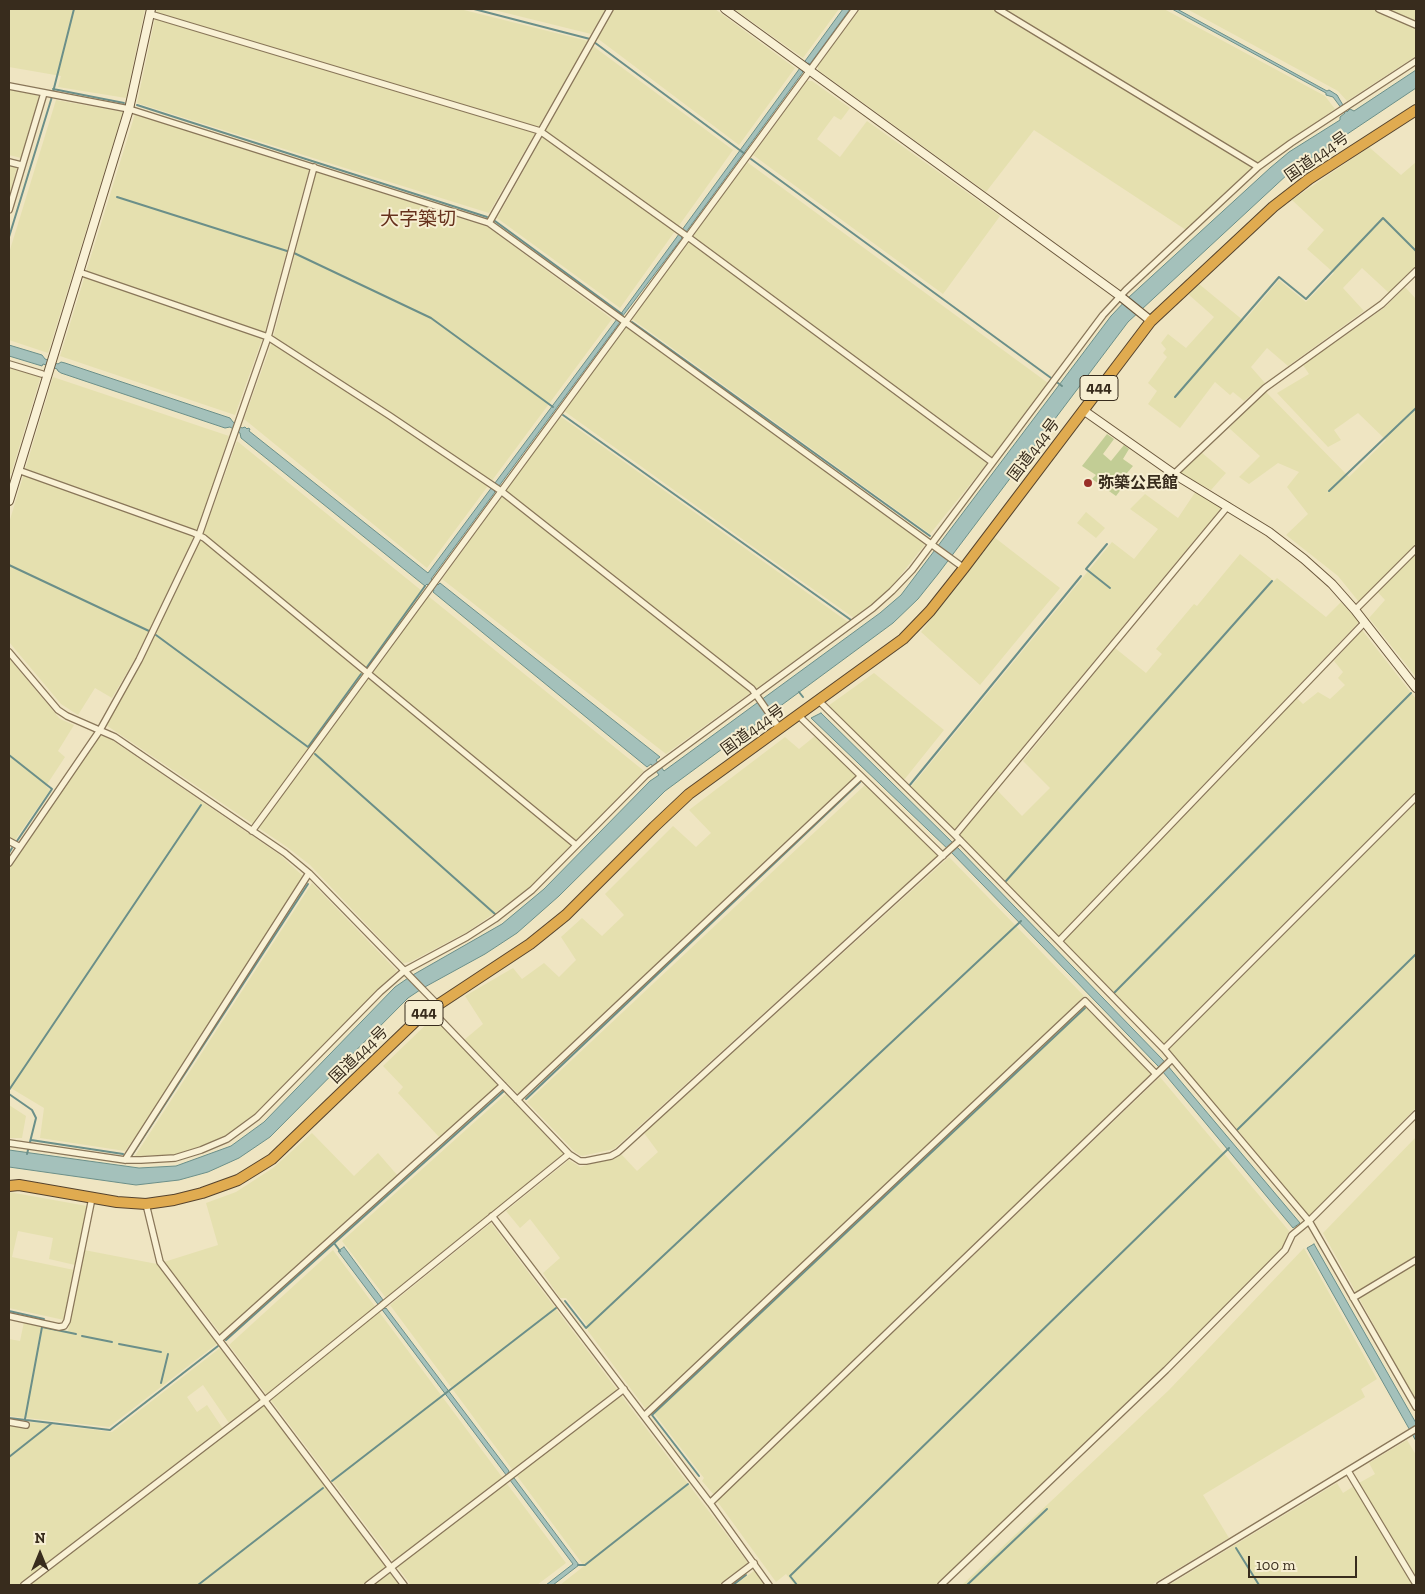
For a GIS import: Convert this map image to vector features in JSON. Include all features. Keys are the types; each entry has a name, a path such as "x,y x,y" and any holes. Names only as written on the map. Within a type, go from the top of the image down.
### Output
{"highway":[{"name":"国道444号","path":"9,1186 19,1185 92,1198 146,1204 202,1193 238,1180 272,1159 433,1007 530,944 566,915 654,826 689,794 903,639 930,610 964,568 1151,321 1273,207 1310,179 1416,110"}],"street":[{"path":"489,223 610,9"},
{"path":"725,9 1151,321"},
{"path":"252,831 436,580 497,489 684,234 806,68 855,9"},
{"path":"998,9 1258,167"},
{"path":"1379,9 1416,26"},
{"path":"9,501 45,372 53,357 129,109 150,11 540,131 684,234 992,462"},
{"path":"9,1143 125,1160 175,1158 201,1150 227,1138 257,1117 380,992 404,972 495,919 532,890 660,764 757,696 873,608 892,591 933,544 992,462 1103,315 1258,167 1290,143 1416,61"},
{"path":"9,86 129,109 489,223 964,568"},
{"path":"9,210 21,165 49,94"},
{"path":"9,162 21,165"},
{"path":"9,864 100,730 139,660 199,535 268,337 314,168"},
{"path":"1174,474 1264,388 1382,304 1416,271"},
{"path":"79,272 268,337 390,416 497,489 752,689 780,729"},
{"path":"9,364 45,372"},
{"path":"1083,410 1174,474 1269,532 1304,559 1332,584 1355,610 1416,688"},
{"path":"18,470 199,535 576,845"},
{"path":"955,834 1228,506"},
{"path":"1355,610 1416,549"},
{"path":"1059,941 1365,622"},
{"path":"9,652 58,710 67,716 115,737 285,853 309,873 426,994 433,1007 517,1100 569,1154 580,1161 611,1156 618,1152 959,842"},
{"path":"818,702 955,834 959,842 1164,1049 1170,1060 1309,1221 1416,1407"},
{"path":"801,714 861,776 945,854"},
{"path":"517,1100 861,776"},
{"path":"1164,1049 1416,797"},
{"path":"9,841 20,847"},
{"path":"125,1160 309,873"},
{"path":"644,1416 1085,1001 1157,1073"},
{"path":"710,1503 1170,1060"},
{"path":"219,1340 503,1085"},
{"path":"942,1585 1166,1370 1285,1250 1292,1235 1309,1221 1416,1114"},
{"path":"24,1585 264,1401 569,1154"},
{"path":"9,1316 60,1327 64,1326 67,1321 92,1198"},
{"path":"146,1204 160,1262 404,1585"},
{"path":"492,1216 710,1503 769,1585"},
{"path":"1353,1298 1416,1260"},
{"path":"368,1585 624,1389"},
{"path":"9,1422 26,1424"},
{"path":"1160,1585 1416,1429"},
{"path":"1348,1471 1416,1584"},
{"path":"725,1585 754,1563"}],"shaded area":[{"path":"9,9 145,9 126,98 58,87 61,76 9,67"},
{"path":"157,9 460,9 588,41 489,213 137,103"},
{"path":"490,9 606,9 591,34"},
{"path":"614,9 715,9 795,68 739,145 597,38"},
{"path":"734,9 839,9 803,58"},
{"path":"860,9 1164,9 1325,96 1335,109 1257,163 1186,230 1034,130 986,192 818,70 818,65"},
{"path":"1187,9 1416,9 1416,56 1347,101 1338,91"},
{"path":"593,46 733,150 620,308 497,218"},
{"path":"807,81 812,81 850,108 841,120 834,116 817,139 840,157 867,121 1000,216 943,294 753,155"},
{"path":"9,89 39,96 21,158 9,155"},
{"path":"56,100 123,112 48,353 9,340 9,253"},
{"path":"135,114 309,170 265,331 235,415 60,356"},
{"path":"1369,147 1401,175 1416,162 1416,266 1389,293 1362,268 1343,288 1364,311 1288,366 1267,348 1251,367 1265,383 1244,401 1233,392 1230,395 1215,382 1180,428 1148,404 1157,391 1148,383 1167,357 1163,353 1166,349 1161,343 1168,334 1186,348 1214,317 1188,294 1199,284 1244,321 1279,280 1306,302 1334,273 1307,249 1324,230 1292,200"},
{"path":"747,162 1048,383 930,534 632,319"},
{"path":"9,165 17,167 9,197"},
{"path":"316,172 488,227 612,319 427,568 244,419 272,342"},
{"path":"1405,287 1416,299 1416,677 1369,618 1385,600 1373,587 1359,602 1338,576 1286,535 1308,514 1287,487 1299,472 1278,463 1249,484 1239,477 1260,456 1229,428 1265,391 1349,477 1386,440 1358,413 1334,430 1341,440 1328,447 1277,393 1309,374 1303,365 1384,308"},
{"path":"626,327 926,543 889,590 854,618 564,411"},
{"path":"9,366 41,376 11,474 9,473"},
{"path":"53,377 229,436 198,529 136,657 112,698 95,688 78,715 61,704 9,642 9,523"},
{"path":"560,416 848,622 666,754 442,579"},
{"path":"237,441 644,771 531,888 467,932 410,962 403,963 310,865 287,847 106,725 141,663 201,540"},
{"path":"1201,452 1226,473 1211,490 1180,473"},
{"path":"1196,491 1222,507 954,830 910,788 1112,542 1134,559 1158,529 1130,509 1145,494 1178,518"},
{"path":"1086,512 1105,528 1096,538 1077,523"},
{"path":"994,537 1060,588 980,685 921,632"},
{"path":"1240,554 1274,581 1277,578 1326,617 1341,602 1359,622 1058,937 959,834 997,790 1022,816 1050,788 1023,761 1115,648 1146,673 1162,654 1156,649 1194,604 1197,606"},
{"path":"1362,630 1416,699 1416,1108 1309,1216 1236,1128 1117,997 1063,941 1297,698 1303,704 1318,692 1330,699 1345,685 1338,678 1343,672 1334,661"},
{"path":"9,658 60,719 74,725 58,751 65,757 46,786 50,790 15,840 9,837"},
{"path":"874,673 944,730 904,780 828,706"},
{"path":"100,735 112,740 280,855 303,876 125,1151 40,1138 44,1108 9,1087 9,869"},
{"path":"815,736 856,776 518,1094 464,1040 483,1024 465,996 513,968 522,979 544,963 559,977 576,960 561,937 582,918 602,936 624,915 605,894 673,826 696,847 711,833 689,810 785,737 799,749"},
{"path":"866,784 938,855 614,1149 582,1156 575,1152 527,1102"},
{"path":"949,857 1084,996 1080,1000 1151,1074 714,1495 702,1481 704,1478 650,1408 645,1408 566,1298 560,1298 543,1273 560,1258 530,1219 520,1228 506,1211 569,1160 580,1167 622,1155 637,1171 658,1152 644,1133"},
{"path":"312,883 397,971 255,1114 227,1136 200,1148 174,1155 135,1156"},
{"path":"434,1017 499,1085 440,1138 398,1093 403,1087 383,1066"},
{"path":"1160,1077 1289,1231 1283,1248 1164,1368 937,1585 795,1585 786,1574 776,1582 717,1501"},
{"path":"507,1093 564,1154 386,1298 342,1241"},
{"path":"9,1105 26,1116 22,1138 9,1138"},
{"path":"312,1133 354,1176 378,1153 398,1176 221,1334 164,1262 218,1245 206,1203 236,1192 273,1168"},
{"path":"1416,1137 1416,1401 1323,1233"},
{"path":"9,1192 87,1206 75,1265 49,1259 53,1238 18,1231 12,1257 74,1270 64,1320 9,1308"},
{"path":"491,1223 748,1563 719,1585 560,1585 584,1566 390,1305"},
{"path":"1304,1248 1377,1379 1361,1389 1365,1397 1203,1495 1229,1538 1151,1585 962,1585 1169,1390"},
{"path":"84,1250 157,1264 218,1343 109,1427 9,1416 9,1339 20,1341 24,1322 68,1331"},
{"path":"333,1250 566,1563 537,1585 411,1585 229,1345"},
{"path":"220,1348 400,1585 9,1585 9,1424 28,1427 30,1422 112,1432","holes":["203,1385 229,1423 223,1429 207,1405 197,1412 187,1397"]},
{"path":"1407,1440 1416,1455 1416,1577 1359,1483 1375,1474 1369,1463"},
{"path":"1337,1483 1343,1493 1354,1486 1414,1585 1169,1585"},
{"path":"755,1570 766,1585 735,1585"}],"green space":[{"path":"1107,434 1114,439 1103,454 1111,461 1124,445 1129,449 1123,459 1133,466 1121,480 1125,484 1116,496 1092,479 1096,475 1082,466"}],"water":[{"path":"843,9 850,9 810,64 808,63 802,71 682,238 431,579 438,585 440,583 660,757 656,760 664,771 880,613 901,595 1111,316 1128,298 1270,168 1289,152 1340,120 1340,117 1345,113 1333,97 1326,95 1326,93 1172,9 1177,9 1327,91 1329,90 1337,95 1347,112 1350,109 1354,111 1416,70 1416,88 1289,173 1128,322 938,574 918,599 893,623 665,791 559,896 517,933 485,954 408,998 270,1137 239,1158 208,1172 179,1180 136,1185 9,1167 9,1150 139,1168 176,1166 231,1146 264,1122 395,987 502,924 544,889 650,781 659,775 651,764 647,767 433,592 434,590 427,584 425,586 241,438 240,433 230,427 225,428 61,373 57,369 43,364 42,366 9,356 9,345 42,355 45,359 58,364 61,362 65,363 230,418 242,428 250,429 249,431 428,573 620,315"},
{"path":"821,713 956,846 1162,1059 1300,1223 1293,1228 1158,1066 951,852 811,718"},
{"path":"1314,1244 1416,1423 1416,1441 1307,1248"},
{"path":"344,1247 383,1300 380,1302 385,1309 579,1565 553,1585 546,1585 573,1564 338,1251"}],"waterway":[{"path":"9,237 51,100 74,9"},
{"path":"474,9 590,39"},
{"path":"594,42 745,154"},
{"path":"53,89 124,103"},
{"path":"137,105 487,217"},
{"path":"751,159 1062,386"},
{"path":"117,197 287,251"},
{"path":"1175,397 1279,277 1306,299 1383,218 1416,251"},
{"path":"495,221 622,314"},
{"path":"294,253 431,318 553,407"},
{"path":"632,322 930,536"},
{"path":"1329,491 1416,408"},
{"path":"563,415 851,620"},
{"path":"1107,544 1086,569 1110,588"},
{"path":"9,565 149,631"},
{"path":"909,786 1081,576"},
{"path":"1006,881 1272,581"},
{"path":"367,667 425,586"},
{"path":"156,635 308,747 361,674"},
{"path":"799,692 803,697"},
{"path":"1114,993 1411,693"},
{"path":"315,754 495,914"},
{"path":"9,755 52,789 17,841"},
{"path":"526,1099 860,782"},
{"path":"9,1090 201,805"},
{"path":"9,853 12,848"},
{"path":"132,1155 308,884"},
{"path":"565,1301 586,1328 1021,921"},
{"path":"1237,1130 1416,954"},
{"path":"699,1476 652,1415 1085,1008"},
{"path":"226,1340 504,1091"},
{"path":"9,1094 32,1110 36,1118 27,1154"},
{"path":"31,1140 123,1154"},
{"path":"797,1585 790,1576 1229,1148"},
{"path":"334,1243 340,1251"},
{"path":"332,1481 556,1308"},
{"path":"9,1311 44,1319"},
{"path":"25,1419 42,1327 76,1334"},
{"path":"82,1336 112,1342"},
{"path":"119,1344 161,1352"},
{"path":"9,1418 110,1430 218,1346"},
{"path":"161,1383 168,1354"},
{"path":"9,1457 52,1423"},
{"path":"578,1565 585,1565 688,1484"},
{"path":"198,1585 323,1488"},
{"path":"967,1585 1047,1509"},
{"path":"1236,1548 1259,1585"},
{"path":"733,1585 746,1575"}],"place":[{"name":"弥築公民館","path":"1088,483"}],"district":[{"name":"大字築切","path":"418,220"}]}
